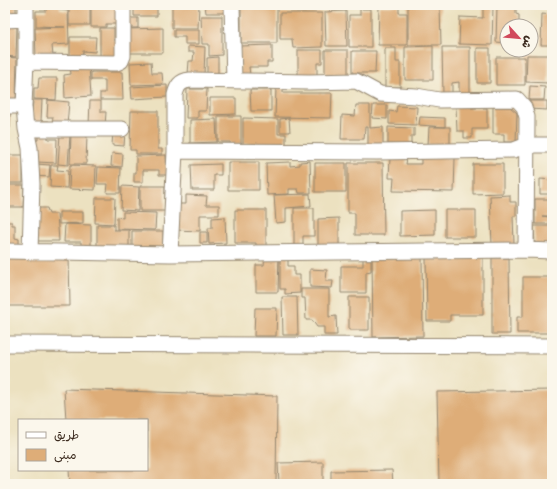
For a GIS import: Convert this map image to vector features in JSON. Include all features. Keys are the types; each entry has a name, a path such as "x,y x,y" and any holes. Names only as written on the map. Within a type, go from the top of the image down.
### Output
{"street":[{"path":"26,62 116,63 121,61 123,56 123,5"},
{"path":"232,5 234,80"},
{"path":"5,20 25,12 26,62 24,106 30,148 32,184 30,252"},
{"path":"170,254 175,151 175,95 179,84 183,81 190,80 309,82 356,81 380,94 416,96 439,100 516,100 524,107 526,117 526,250"},
{"path":"5,106 24,106"},
{"path":"26,128 122,129"},
{"path":"175,151 377,152 514,150 527,145 552,145"},
{"path":"5,251 170,254 526,250 552,251"},
{"path":"5,344 552,346"}],"building":[{"path":"5,5 16,5 16,16 5,16"},
{"path":"46,5 60,5 60,10 68,11 69,44 52,45 53,57 36,57 35,28 65,27 36,26 36,11 46,11"},
{"path":"69,5 90,5 90,25 69,25"},
{"path":"91,5 118,5 118,24 106,24 106,27 91,27"},
{"path":"134,5 157,5 157,16 134,16"},
{"path":"172,5 199,5 198,28 172,28"},
{"path":"205,5 225,5 226,13 206,13"},
{"path":"241,5 277,5 277,43 241,43"},
{"path":"408,5 440,6 441,45 408,45"},
{"path":"379,6 399,6 399,13 407,13 407,45 378,45"},
{"path":"497,6 516,6 516,14 519,15 519,18 499,18 499,42 496,42"},
{"path":"483,7 493,7 492,45 459,44 460,17 483,18"},
{"path":"360,9 371,9 371,47 349,47 349,15 360,15"},
{"path":"346,11 347,46 326,46 325,12"},
{"path":"280,13 322,13 322,47 293,48 292,39 280,39"},
{"path":"542,14 552,15 552,45 541,45"},
{"path":"201,16 222,16 222,55 209,56 209,44 202,44"},
{"path":"127,18 138,18 138,28 128,28"},
{"path":"5,26 17,26 16,57 5,56"},
{"path":"100,28 114,28 114,40 117,40 117,58 100,59"},
{"path":"163,28 163,53 128,53 127,29"},
{"path":"174,30 199,30 199,44 185,44 185,37 174,37"},
{"path":"70,37 96,37 95,52 83,51 82,61 70,61"},
{"path":"272,45 272,62 267,62 267,67 249,67 250,75 240,75 240,46"},
{"path":"188,46 205,47 204,75 188,74 189,61 193,61 194,52 188,52"},
{"path":"433,46 433,80 405,80 405,47"},
{"path":"442,47 470,47 470,94 459,94 459,82 452,83 452,94 443,94"},
{"path":"385,48 396,48 396,62 400,62 400,87 385,87"},
{"path":"477,48 490,48 490,83 477,83"},
{"path":"298,50 322,50 322,63 317,63 317,78 298,78"},
{"path":"325,50 348,50 348,74 325,74"},
{"path":"352,51 376,51 375,73 352,73"},
{"path":"539,55 549,55 548,83 526,82 527,58 539,58"},
{"path":"5,57 17,58 16,103 5,103"},
{"path":"218,57 218,74 207,74 207,58"},
{"path":"496,57 525,58 525,85 496,85"},
{"path":"151,62 152,73 162,73 163,84 131,85 130,63"},
{"path":"89,65 91,96 65,98 64,75 71,74 70,66"},
{"path":"91,72 122,72 123,100 100,100 100,93 105,93 105,80 91,80"},
{"path":"39,78 57,78 56,100 34,99 34,88 38,88"},
{"path":"167,85 167,97 132,99 131,87"},
{"path":"530,86 545,87 544,100 529,100"},
{"path":"276,88 283,88 283,93 332,93 331,118 275,117"},
{"path":"187,89 207,89 206,111 198,111 198,118 186,118"},
{"path":"250,90 271,90 271,111 251,111"},
{"path":"210,98 236,98 236,114 210,115"},
{"path":"33,100 42,100 41,121 49,121 48,128 31,127"},
{"path":"48,100 69,102 67,125 52,124 53,117 47,117"},
{"path":"90,101 101,101 101,112 106,112 105,126 89,125"},
{"path":"529,101 547,101 547,110 529,109"},
{"path":"356,105 370,105 370,128 383,127 383,146 368,147 368,127 365,127 364,139 341,139 342,115 355,116"},
{"path":"373,105 387,105 387,119 372,118"},
{"path":"397,106 417,107 416,125 389,124 389,111 396,112"},
{"path":"456,106 487,108 487,129 472,129 472,138 464,138 464,131 457,131"},
{"path":"493,107 510,107 517,113 516,142 504,142 504,134 493,134"},
{"path":"131,111 158,111 158,149 162,149 162,154 136,154 136,150 130,150"},
{"path":"5,112 10,112 10,128 5,128"},
{"path":"218,116 241,116 241,145 231,145 230,142 218,142"},
{"path":"420,117 445,118 445,127 419,125"},
{"path":"243,118 278,119 278,134 286,134 286,145 243,144"},
{"path":"289,118 290,132 280,132 280,119"},
{"path":"216,119 217,142 190,143 190,120"},
{"path":"388,127 414,128 414,136 411,136 411,145 388,144"},
{"path":"429,127 450,127 450,145 428,145"},
{"path":"38,131 48,131 48,139 57,139 56,163 37,162 34,140 38,140"},
{"path":"113,131 125,132 124,146 112,145"},
{"path":"60,134 70,135 68,165 58,164"},
{"path":"71,134 87,134 86,164 70,164"},
{"path":"112,153 123,154 122,167 111,166"},
{"path":"5,155 23,155 23,183 5,183"},
{"path":"166,155 167,175 159,175 159,170 143,170 143,182 134,182 134,173 136,173 136,156"},
{"path":"390,157 407,158 406,164 421,164 421,158 455,158 454,192 393,191 394,178 389,178"},
{"path":"310,161 311,193 299,193 298,189 289,189 289,194 267,195 266,163 290,162 290,166 300,165 300,162"},
{"path":"228,162 259,162 259,190 228,190"},
{"path":"315,163 346,163 346,192 315,192"},
{"path":"348,163 383,163 384,235 355,235 355,213 348,213"},
{"path":"36,164 50,165 49,177 35,176"},
{"path":"221,164 221,175 214,175 214,190 192,190 191,165"},
{"path":"473,164 503,164 503,193 473,194"},
{"path":"51,165 58,165 57,170 68,171 67,188 50,187"},
{"path":"70,165 96,166 95,190 69,189"},
{"path":"98,167 121,168 120,193 107,193 108,184 97,184"},
{"path":"540,179 552,180 552,194 540,194"},
{"path":"5,185 24,185 23,207 5,207"},
{"path":"122,186 139,187 138,211 121,210"},
{"path":"140,186 165,186 165,211 140,211"},
{"path":"310,194 311,206 286,208 286,222 276,223 274,195"},
{"path":"186,195 207,196 206,205 219,205 219,215 200,215 200,231 175,230 175,204 186,204"},
{"path":"510,195 510,202 516,202 516,216 513,216 514,244 492,245 490,196"},
{"path":"96,198 115,198 114,224 95,223"},
{"path":"535,199 552,199 552,216 542,216 549,217 549,224 535,224"},
{"path":"37,208 47,208 49,214 57,214 59,241 36,241"},
{"path":"294,208 314,208 314,236 303,236 303,246 294,247"},
{"path":"235,210 266,210 266,251 256,251 256,243 235,243"},
{"path":"435,210 435,235 400,236 400,211"},
{"path":"445,210 476,210 476,237 445,237"},
{"path":"59,212 83,212 83,223 59,224"},
{"path":"123,212 156,213 155,230 117,229 117,217 123,218"},
{"path":"225,217 226,243 209,244 208,228 212,228 212,218"},
{"path":"339,218 339,247 318,247 318,219"},
{"path":"5,222 12,222 12,225 15,225 15,238 19,239 19,246 5,246"},
{"path":"65,224 91,225 91,248 81,248 81,242 64,242"},
{"path":"97,225 114,225 114,230 129,230 129,250 97,249"},
{"path":"534,226 552,226 552,245 535,245"},
{"path":"132,231 163,231 163,250 132,250"},
{"path":"200,232 207,232 207,243 200,243"},
{"path":"265,255 279,255 278,292 256,292 256,265 264,265"},
{"path":"280,255 288,255 288,266 294,266 294,275 300,275 300,293 285,294 285,289 280,289"},
{"path":"69,257 70,306 5,306 5,258"},
{"path":"363,257 371,257 371,271 366,272 366,293 341,293 341,266 363,266"},
{"path":"483,257 483,315 450,315 450,321 427,321 426,258"},
{"path":"422,258 423,336 373,337 372,259"},
{"path":"492,258 509,258 510,334 492,334"},
{"path":"310,269 327,270 326,281 333,281 332,288 310,287"},
{"path":"523,277 552,277 552,333 517,333 517,317 523,317"},
{"path":"301,289 329,289 329,317 336,316 337,335 324,335 324,327 317,327 312,320 306,320 305,298 301,298"},
{"path":"282,297 297,297 298,335 283,335"},
{"path":"349,297 369,297 369,330 349,330"},
{"path":"255,308 277,308 276,336 254,336"},
{"path":"64,389 277,396 276,484 70,484 69,471 148,471 148,419 66,419"},
{"path":"552,390 552,484 439,484 437,392"},
{"path":"323,462 323,484 279,484 278,463"},
{"path":"392,470 393,484 331,484 331,471"}]}
